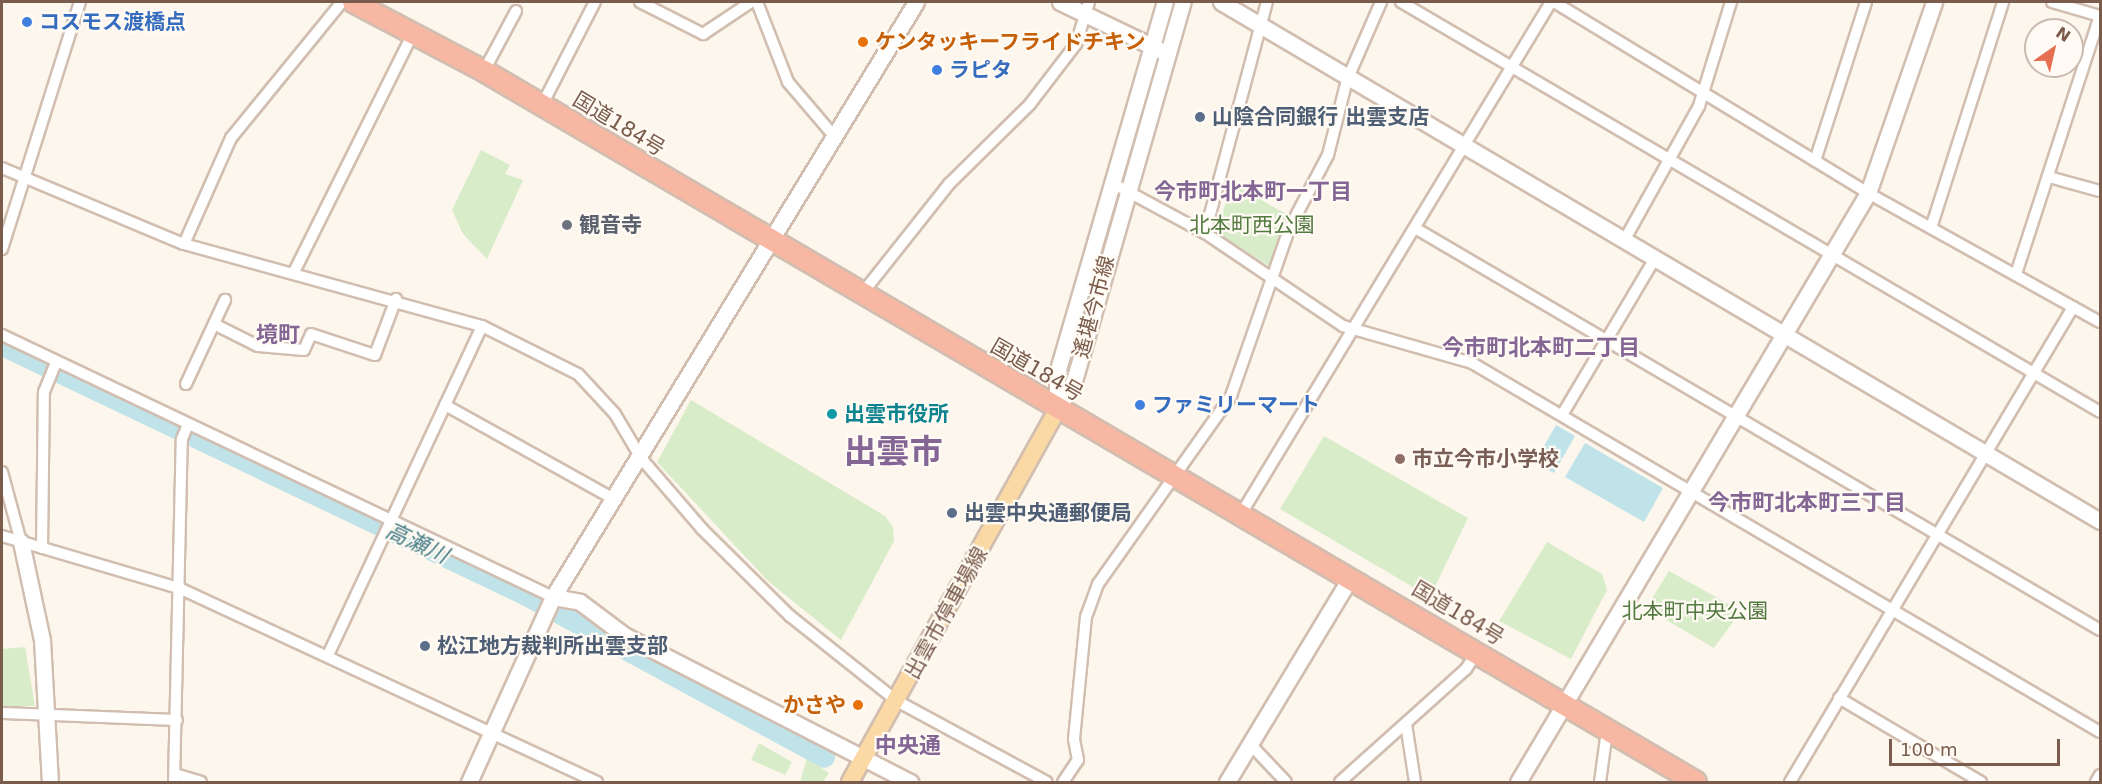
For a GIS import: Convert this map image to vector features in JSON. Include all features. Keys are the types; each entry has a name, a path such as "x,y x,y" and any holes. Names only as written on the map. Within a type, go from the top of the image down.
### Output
{"highway":[{"name":"国道184号","path":"353,2 414,31 484,71 771,243 1057,410 1241,514 1696,783"}],"main road":[{"name":"出雲市停車場線","path":"850,783 1057,410"}],"street":[{"path":"2,249 22,178 80,2"},
{"path":"184,244 231,138 342,2"},
{"path":"542,105 595,2"},
{"path":"640,2 703,34 751,2"},
{"path":"757,2 788,82 834,136"},
{"path":"469,783 491,729 553,597 616,500 916,2"},
{"path":"1060,2 1086,9 1153,47 1170,54"},
{"name":"遙堪今市線","path":"1057,410 1057,373 1165,2"},
{"name":"遙堪今市線","path":"1057,410 1074,381 1128,187 1170,54 1183,2"},
{"path":"1221,2 1462,148 1656,257 1784,335 2100,520"},
{"path":"1205,233 1267,2"},
{"path":"1064,783 1078,760 1074,739 1086,617 1094,595 1116,553 1231,396 1273,283 1290,227 1328,155 1347,80 1381,2"},
{"path":"1401,2 1513,65 2100,412"},
{"path":"1241,514 1342,340 1356,328 1462,148 1552,2 1868,193 2100,322"},
{"path":"1625,239 1702,94 1731,2"},
{"path":"1815,161 1866,2"},
{"path":"1518,783 1568,707 1868,193 1934,2"},
{"path":"1931,228 2003,2"},
{"path":"2016,274 2100,16 2052,2"},
{"path":"861,295 949,184 1030,104 1076,44 1086,9"},
{"path":"484,71 516,10"},
{"path":"294,272 414,31"},
{"path":"2,168 184,244 396,299 482,326 578,374 615,414 641,458 702,529 790,616 897,701 1047,783"},
{"path":"2049,177 2100,191"},
{"path":"1112,183 1128,187 1205,233 1273,283 1342,326 1356,328 1472,363 2100,732"},
{"path":"1415,228 2100,630"},
{"path":"1562,416 1656,257"},
{"path":"214,324 258,346 304,350 310,334 375,355 396,299"},
{"path":"186,384 225,300"},
{"path":"1790,783 2073,306"},
{"path":"328,655 390,517 482,326"},
{"path":"2,335 390,517 553,597 580,602 624,635 910,783"},
{"path":"42,548 44,392 56,362"},
{"path":"444,405 616,500"},
{"path":"188,424 182,439 175,778 201,783"},
{"path":"2,472 21,542 42,640 49,714 50,783"},
{"path":"2,536 179,588 491,729 597,783"},
{"path":"1227,783 1350,578"},
{"path":"1340,783 1406,724 1477,652"},
{"path":"1839,698 1981,783"},
{"path":"2,713 177,720"},
{"path":"1406,724 1415,783"},
{"path":"1600,783 1606,731"},
{"path":"1250,744 1286,783"},
{"path":"2096,783 2100,776"}],"green space":[{"path":"481,150 510,165 505,174 523,180 487,259 463,234 452,210"},
{"name":"北本町西公園","path":"1231,183 1288,215 1271,267 1217,233"},
{"path":"691,400 885,516 893,527 894,541 841,640 768,581 657,462"},
{"path":"1324,436 1468,518 1430,597 1280,509"},
{"path":"1547,542 1602,574 1607,590 1571,659 1499,621"},
{"name":"北本町中央公園","path":"1669,571 1741,611 1714,648 1646,608"},
{"path":"25,647 35,706 2,706 2,649"},
{"path":"759,743 792,762 785,775 751,760"},
{"path":"807,758 829,773 823,782 800,782"}],"water":[{"path":"1556,425 1575,436 1554,473 1535,462"},
{"path":"1585,443 1663,488 1644,522 1565,477"}],"waterway":[{"path":"1703,99 1763,135"},
{"name":"高瀬川","path":"2,345 526,595 824,757"}],"place":[{"name":"コスモス渡橋点","path":"27,22"},
{"name":"ケンタッキーフライドチキン","path":"863,42"},
{"name":"ラピタ","path":"937,70"},
{"name":"山陰合同銀行 出雲支店","path":"1200,117"},
{"name":"観音寺","path":"567,225"},
{"name":"ファミリーマート","path":"1140,405"},
{"name":"出雲市役所","path":"832,414"},
{"name":"市立今市小学校","path":"1400,459"},
{"name":"出雲中央通郵便局","path":"952,513"},
{"name":"松江地方裁判所出雲支部","path":"425,646"},
{"name":"かさや","path":"858,705"}],"district":[{"name":"今市町北本町一丁目","path":"1253,192"},
{"name":"境町","path":"278,335"},
{"name":"今市町北本町二丁目","path":"1541,348"},
{"name":"出雲市","path":"893,452"},
{"name":"今市町北本町三丁目","path":"1807,503"},
{"name":"中央通","path":"908,746"}]}
